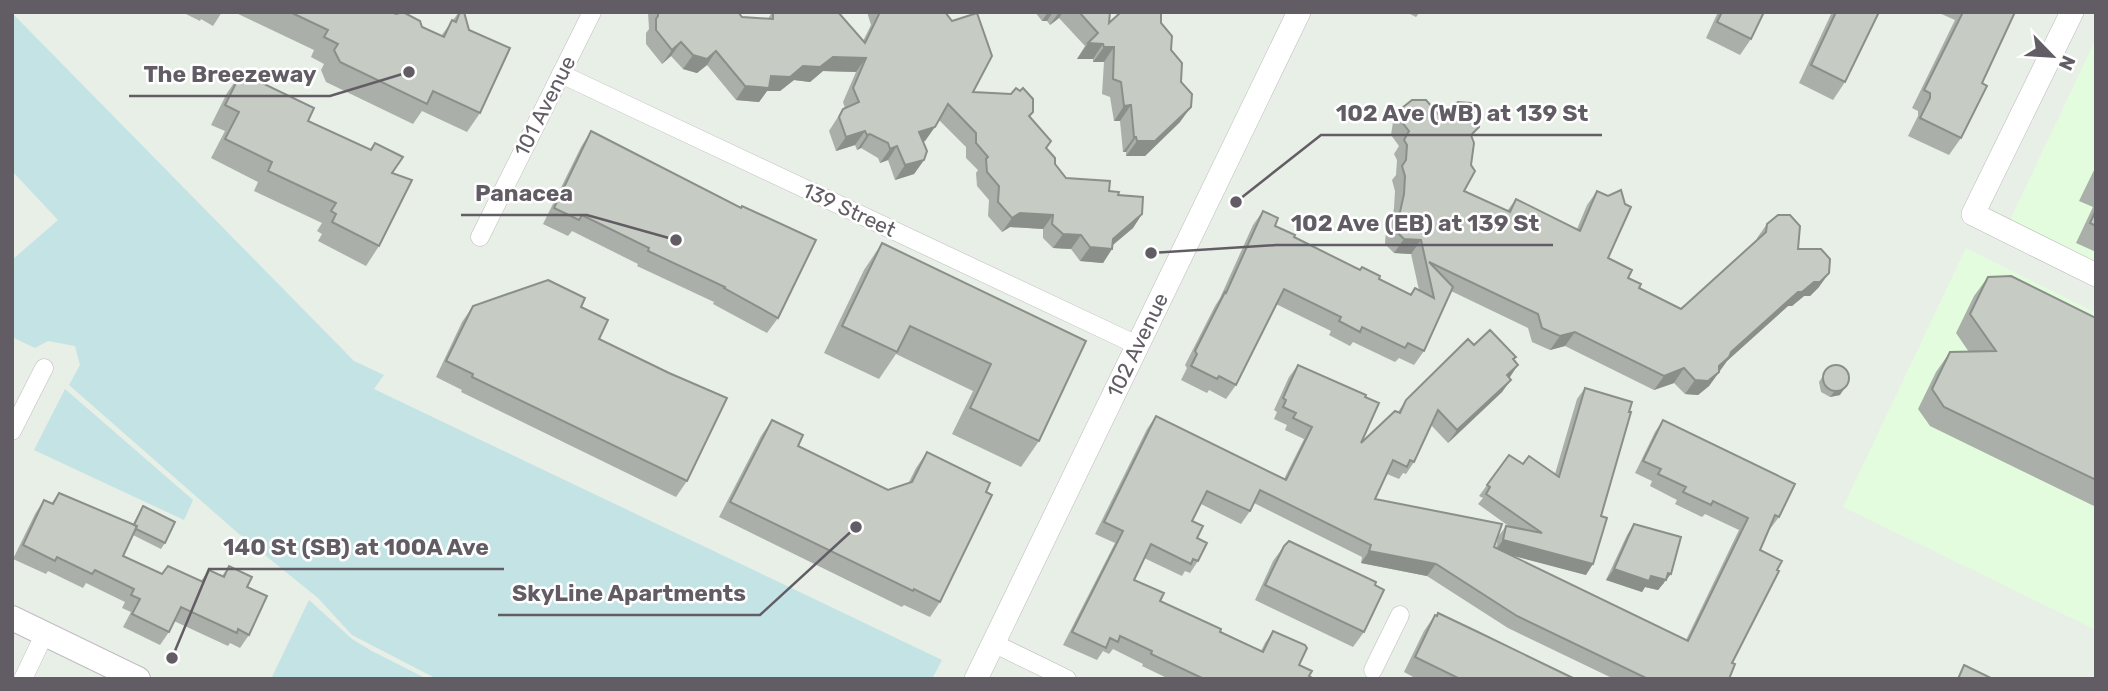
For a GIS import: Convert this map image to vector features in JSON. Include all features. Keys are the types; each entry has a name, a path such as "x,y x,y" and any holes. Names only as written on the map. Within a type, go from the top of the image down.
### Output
{"main road":[{"path":"12,618 138,679"}],"street":[{"name":"101 Avenue","path":"480,237 592,12"},
{"name":"102 Avenue","path":"976,679 1299,12"},
{"path":"2073,12 1973,214 2096,275"},
{"name":"139 Street","path":"561,74 1137,345"},
{"path":"12,431 44,368"},
{"path":"1373,670 1400,615"},
{"path":"23,679 44,635"},
{"path":"993,643 1068,679"}],"shaded area":[{"path":"12,13 354,361 384,375 374,389 942,660 932,679 437,679 352,635 318,598 239,534 69,385 80,365 75,346 48,341 35,348 12,337 12,260 58,220 12,171"},
{"path":"2096,39 2096,263 2009,222"},
{"path":"1966,248 2096,313 2096,630 1843,507"},
{"path":"65,389 193,500 184,520 34,450"},
{"path":"309,600 352,639 427,679 271,679"}],"building":[{"path":"290,12 403,12 420,21 422,27 444,37 452,20 456,22 460,12 464,12 469,30 510,48 480,113 433,91 427,104 340,62 334,50 338,44 324,37 328,30"},
{"path":"658,12 738,12 742,17 773,19 773,12 838,12 865,43 880,12 945,12 952,21 977,13 992,56 973,92 1011,94 1016,88 1020,91 1023,88 1033,99 1033,112 1029,116 1051,141 1046,148 1066,178 1110,181 1109,191 1119,192 1118,195 1143,197 1142,214 1113,239 1112,249 1090,247 1081,235 1063,234 1052,224 1053,215 1020,213 1012,218 998,202 999,186 987,172 988,157 976,143 976,133 948,104 935,127 919,132 927,151 924,160 905,165 897,146 890,149 888,143 867,135 865,131 846,137 839,117 843,109 859,102 853,88 866,58 833,57 820,67 803,66 790,77 771,76 769,88 745,86 716,51 707,59 693,55 681,42 672,50 656,30"},
{"path":"1079,12 1110,12 1109,23 1121,12 1161,12 1161,23 1172,36 1171,50 1182,63 1181,82 1192,94 1191,107 1155,141 1137,141 1134,137 1131,105 1124,106 1121,82 1113,79 1114,47 1088,43 1098,33"},
{"path":"1722,12 1764,12 1751,39 1717,22"},
{"path":"1836,12 1879,12 1845,82 1811,65"},
{"path":"1963,12 2015,12 1982,83 1987,86 1961,138 1920,118 1930,98 1930,93 1924,90"},
{"path":"241,73 314,108 308,121 371,150 375,143 403,157 392,173 412,180 379,246 332,222 336,214 331,211 336,203 268,171 272,162 225,139 239,112 225,105"},
{"path":"1412,100 1426,100 1440,116 1458,102 1471,103 1480,113 1479,127 1471,135 1474,143 1471,165 1475,171 1464,191 1510,212 1516,199 1580,231 1597,191 1608,196 1621,190 1625,204 1631,207 1608,258 1632,270 1628,278 1641,284 1639,288 1681,309 1766,232 1767,224 1778,215 1790,215 1800,226 1798,249 1821,249 1830,259 1829,273 1820,282 1814,282 1802,292 1798,292 1731,352 1719,366 1719,372 1708,381 1695,380 1684,368 1664,376 1575,332 1560,336 1542,328 1538,314 1429,262 1453,287 1424,351 1408,343 1405,348 1362,327 1360,332 1339,321 1341,317 1284,289 1236,385 1191,366 1197,354 1195,351 1226,293 1263,211 1278,218 1275,226 1295,235 1294,237 1360,270 1362,267 1411,295 1415,288 1434,298 1421,240 1404,239 1395,230 1396,216 1400,212 1404,194 1405,176 1402,166 1406,160 1407,145 1404,140 1409,131 1401,121 1402,108"},
{"path":"591,131 741,208 742,206 816,240 778,318 725,287 648,251 649,248 582,215 579,220 554,208"},
{"path":"2096,210 2096,226 2090,223"},
{"path":"882,243 1086,341 1039,441 970,408 991,364 910,326 897,352 842,326"},
{"path":"2011,276 2096,318 2096,480 1944,407 1932,389 1950,352 1996,351 1970,314 1988,277"},
{"path":"548,280 585,298 581,307 608,320 599,339 727,398 687,481 472,377 473,374 446,361 473,306"},
{"path":"1490,330 1516,357 1513,359 1518,365 1507,375 1511,380 1457,430 1438,410 1414,462 1410,460 1407,467 1393,460 1375,499 1502,524 1494,547 1688,641 1748,518 1713,501 1711,505 1683,492 1686,487 1658,474 1661,469 1643,461 1663,420 1795,484 1779,517 1775,515 1760,550 1782,561 1777,570 1779,571 1732,663 1735,664 1729,679 1648,679 1517,616 1436,564 1369,551 1371,545 1260,490 1250,511 1207,491 1192,521 1203,526 1197,538 1207,543 1198,561 1193,559 1191,564 1151,544 1134,580 1164,593 1160,601 1263,652 1273,631 1305,645 1307,648 1299,665 1312,671 1309,676 1314,679 1204,679 1120,636 1118,642 1110,638 1106,648 1072,632 1123,531 1104,522 1156,416 1286,480 1312,427 1293,418 1296,413 1283,407 1286,400 1283,398 1298,365 1379,403 1361,443 1395,411 1400,413 1406,400 1468,339 1474,345"},
{"path":"1836,365 1845,369 1849,378 1845,387 1836,391 1827,387 1823,378 1827,369"},
{"path":"1585,388 1632,402 1601,516 1607,518 1593,564 1503,540 1506,526 1542,533 1486,494 1490,487 1487,485 1509,455 1523,464 1529,456 1559,477"},
{"path":"772,420 803,435 798,446 888,490 912,482 927,452 990,483 986,492 992,495 940,602 730,502"},
{"path":"59,493 137,526 123,556 162,574 168,566 203,582 209,570 224,577 229,566 252,577 247,587 267,596 249,635 238,629 237,633 181,607 169,632 132,614 140,599 131,595 134,589 95,570 92,574 57,557 55,561 23,545 44,500 53,504"},
{"path":"143,506 175,522 165,543 136,529 137,526 134,525"},
{"path":"1634,524 1681,537 1671,574 1668,573 1666,580 1651,576 1649,581 1614,569"},
{"path":"1289,541 1376,582 1375,585 1384,590 1364,632 1265,585"},
{"path":"1438,613 1575,679 1460,679 1415,657"},
{"path":"1964,665 1991,678 1958,679"}],"place":[{"name":"The Breezeway","path":"409,72"},
{"name":"102 Ave (WB) at 139 St","path":"1236,202"},
{"name":"Panacea","path":"676,240"},
{"name":"102 Ave (EB) at 139 St","path":"1151,253"},
{"name":"SkyLine Apartments","path":"856,527"},
{"name":"140 St (SB) at 100A Ave","path":"172,658"}]}
